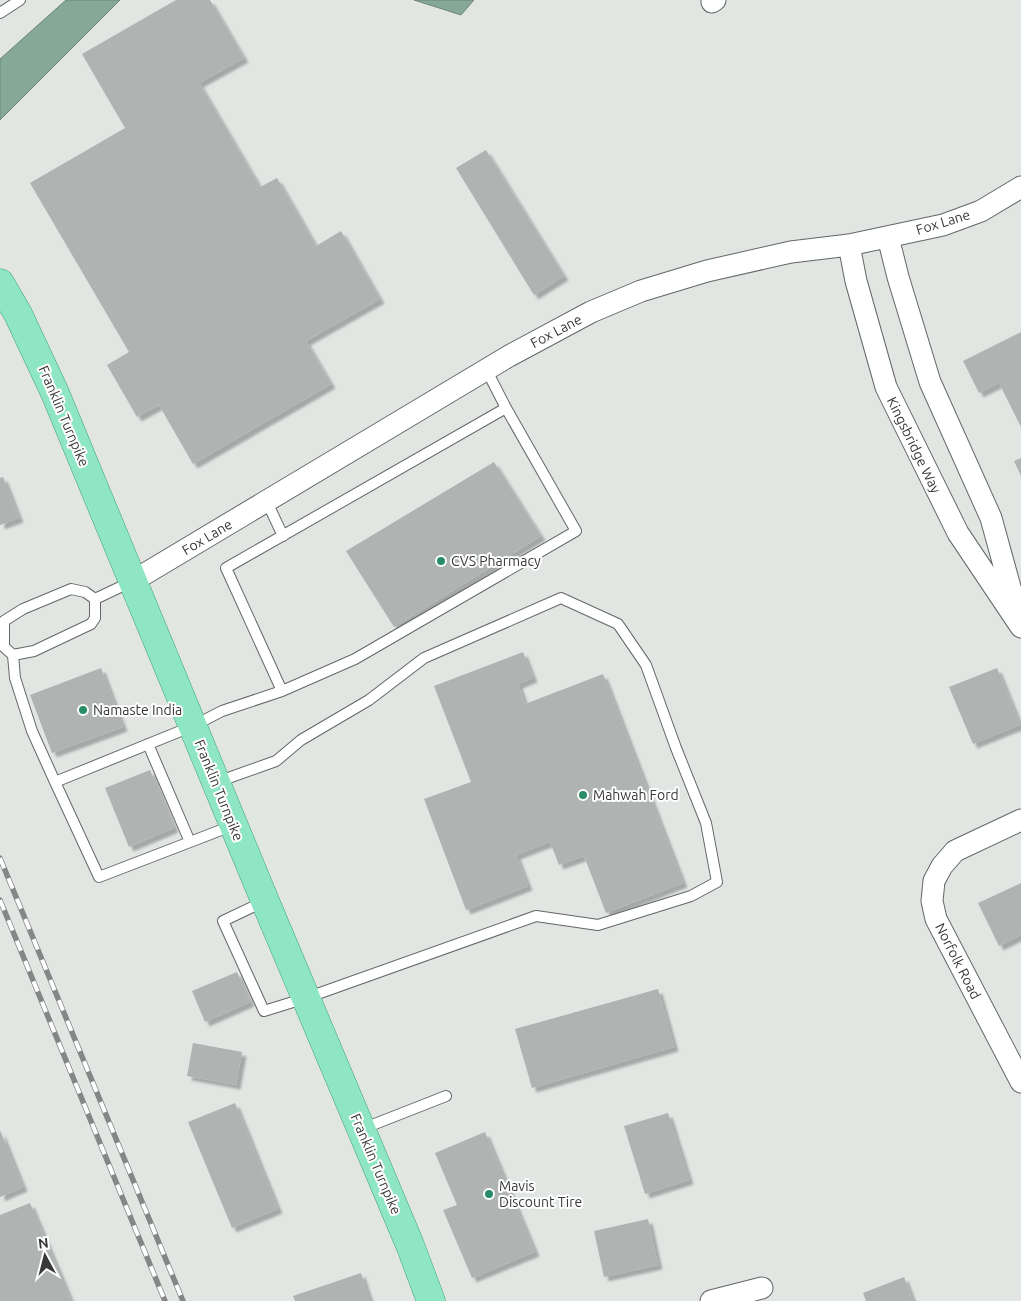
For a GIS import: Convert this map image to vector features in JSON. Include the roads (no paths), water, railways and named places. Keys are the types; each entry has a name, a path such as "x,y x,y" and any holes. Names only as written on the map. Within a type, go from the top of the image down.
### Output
{"main road":[{"name":"Franklin Turnpike","path":"0,283 18,314 56,393 265,901 410,1245 431,1301"}],"street":[{"name":"Fox Lane","path":"133,581 509,356 591,312 641,291 708,271 791,252 848,245 942,225 981,211 1021,187"},
{"name":"Kingsbridge Way","path":"888,237 930,382 990,518 1021,627"},
{"name":"Kingsbridge Way","path":"848,245 856,281 886,387 958,533 1021,627"},
{"name":"Norfolk Road","path":"1021,820 955,852 942,866 934,881 932,901 936,919 1021,1082"},
{"path":"711,1301 762,1288"}],"lane":[{"path":"0,13 20,0"},
{"path":"55,782 193,726 222,711 282,691 355,659 576,530 486,370"},
{"path":"282,691 226,568 506,408"},
{"path":"267,502 283,536"},
{"path":"95,600 133,581"},
{"path":"70,589 85,592 95,600 95,618 91,624 34,651 13,654 4,647 4,622 23,609 70,589"},
{"path":"216,782 276,762 301,740 369,700 424,658 561,598 618,624 646,666 706,823 717,882 691,896 598,925 536,916 306,998 264,1011 223,921 265,901"},
{"path":"13,654 15,678 32,731 99,877 234,825"},
{"path":"148,744 190,842"},
{"path":"361,1129 446,1096"}],"railway":[{"path":"0,858 183,1301"},
{"path":"0,900 165,1301"}],"place":[{"name":"CVS Pharmacy","path":"441,561"},
{"name":"Namaste India","path":"83,710"},
{"name":"Mahwah Ford","path":"583,795"},
{"name":"Mavis Discount Tire","path":"489,1194"}]}
